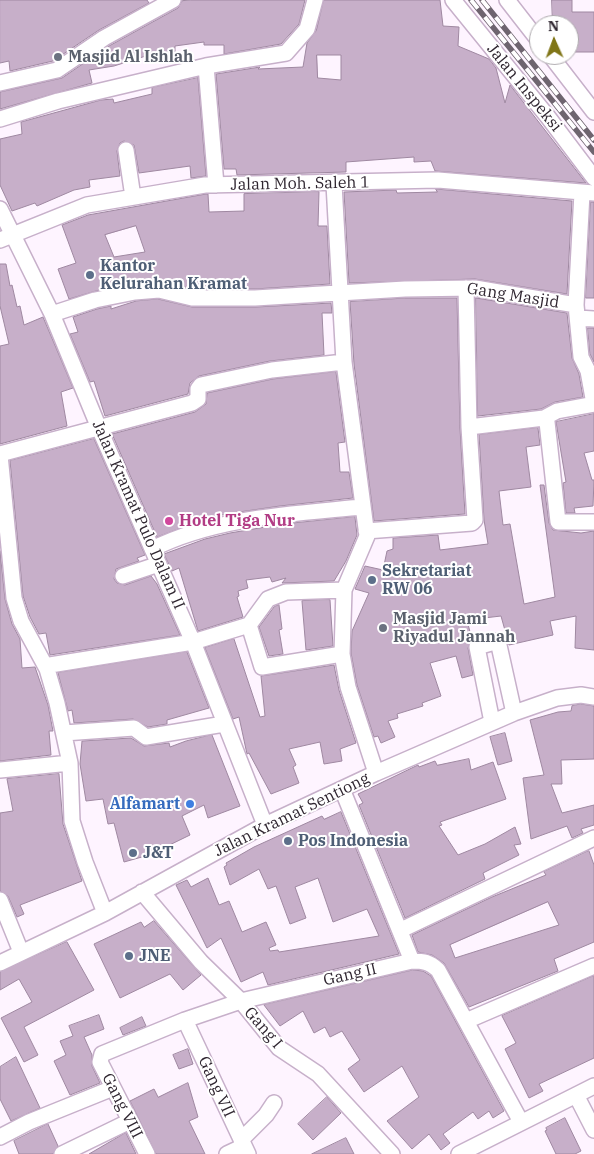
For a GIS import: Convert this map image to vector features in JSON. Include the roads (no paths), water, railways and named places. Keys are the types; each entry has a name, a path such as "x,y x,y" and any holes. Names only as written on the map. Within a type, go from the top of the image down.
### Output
{"street":[{"path":"0,83 57,70 150,5 174,0"},
{"path":"0,119 58,101 206,66 286,53 307,29 316,0"},
{"name":"Jalan Inspeksi","path":"453,0 548,117 594,178"},
{"path":"507,0 529,28"},
{"path":"558,65 594,112"},
{"path":"206,66 216,185"},
{"path":"126,150 133,197"},
{"name":"Jalan Moh. Saleh 1","path":"6,236 87,205 216,185 462,181 588,193"},
{"path":"334,184 344,362 366,531 365,542 344,590 342,654 348,688 376,773"},
{"name":"Gang Masjid","path":"52,314 95,300 135,292 159,290 192,298 255,298 339,292 466,288 577,311 588,193"},
{"name":"Jalan Kramat Pulo Dalam II","path":"0,209 6,236 52,314 99,428 193,642 265,826"},
{"path":"366,531 472,523 476,514 469,427 466,288"},
{"path":"577,311 594,319"},
{"path":"469,427 544,418 557,411 594,404 588,371 581,357 577,311"},
{"path":"105,913 85,862 72,821 70,763 47,669 21,621 14,598 0,454 196,402 201,386 272,370 344,362"},
{"path":"544,418 547,422 558,522 594,522"},
{"path":"152,549 176,537 222,525 362,507"},
{"path":"123,576 159,564"},
{"path":"47,669 50,665 193,642 249,626 268,599 286,592 344,590"},
{"path":"249,626 262,667 342,654"},
{"path":"492,722 478,647 498,641 514,713"},
{"name":"Jalan Kramat Sentiong","path":"0,963 105,913 265,826 376,773 514,713 558,698 594,697"},
{"path":"64,733 134,728 146,737 224,724"},
{"path":"0,770 70,763"},
{"path":"342,789 401,930 412,962"},
{"path":"401,930 594,838"},
{"name":"Gang I","path":"142,892 202,962 241,1002 279,1048 318,1074 392,1154"},
{"path":"0,900 21,952"},
{"name":"Gang II","path":"99,1058 102,1054 185,1020 241,1002 412,962 424,961 438,970 521,1122"},
{"path":"466,1021 594,966"},
{"name":"Gang VII","path":"185,1020 244,1147"},
{"name":"Gang VIII","path":"99,1058 147,1154"},
{"path":"460,1154 594,1086"},
{"path":"0,1136 29,1122 113,1088"},
{"path":"576,1095 594,1130"},
{"path":"227,1154 244,1147 274,1103"},
{"path":"62,1154 130,1121"}],"railway":[{"path":"471,0 594,152"},
{"path":"482,0 594,140"}],"place":[{"name":"Masjid Al Ishlah","path":"58,57"},
{"name":"Kantor Kelurahan Kramat","path":"90,275"},
{"name":"Hotel Tiga Nur","path":"169,521"},
{"name":"Sekretariat RW 06","path":"372,580"},
{"name":"Masjid Jami Riyadul Jannah","path":"383,628"},
{"name":"Alfamart","path":"190,804"},
{"name":"Pos Indonesia","path":"288,841"},
{"name":"J&T","path":"133,853"},
{"name":"JNE","path":"129,956"}]}
